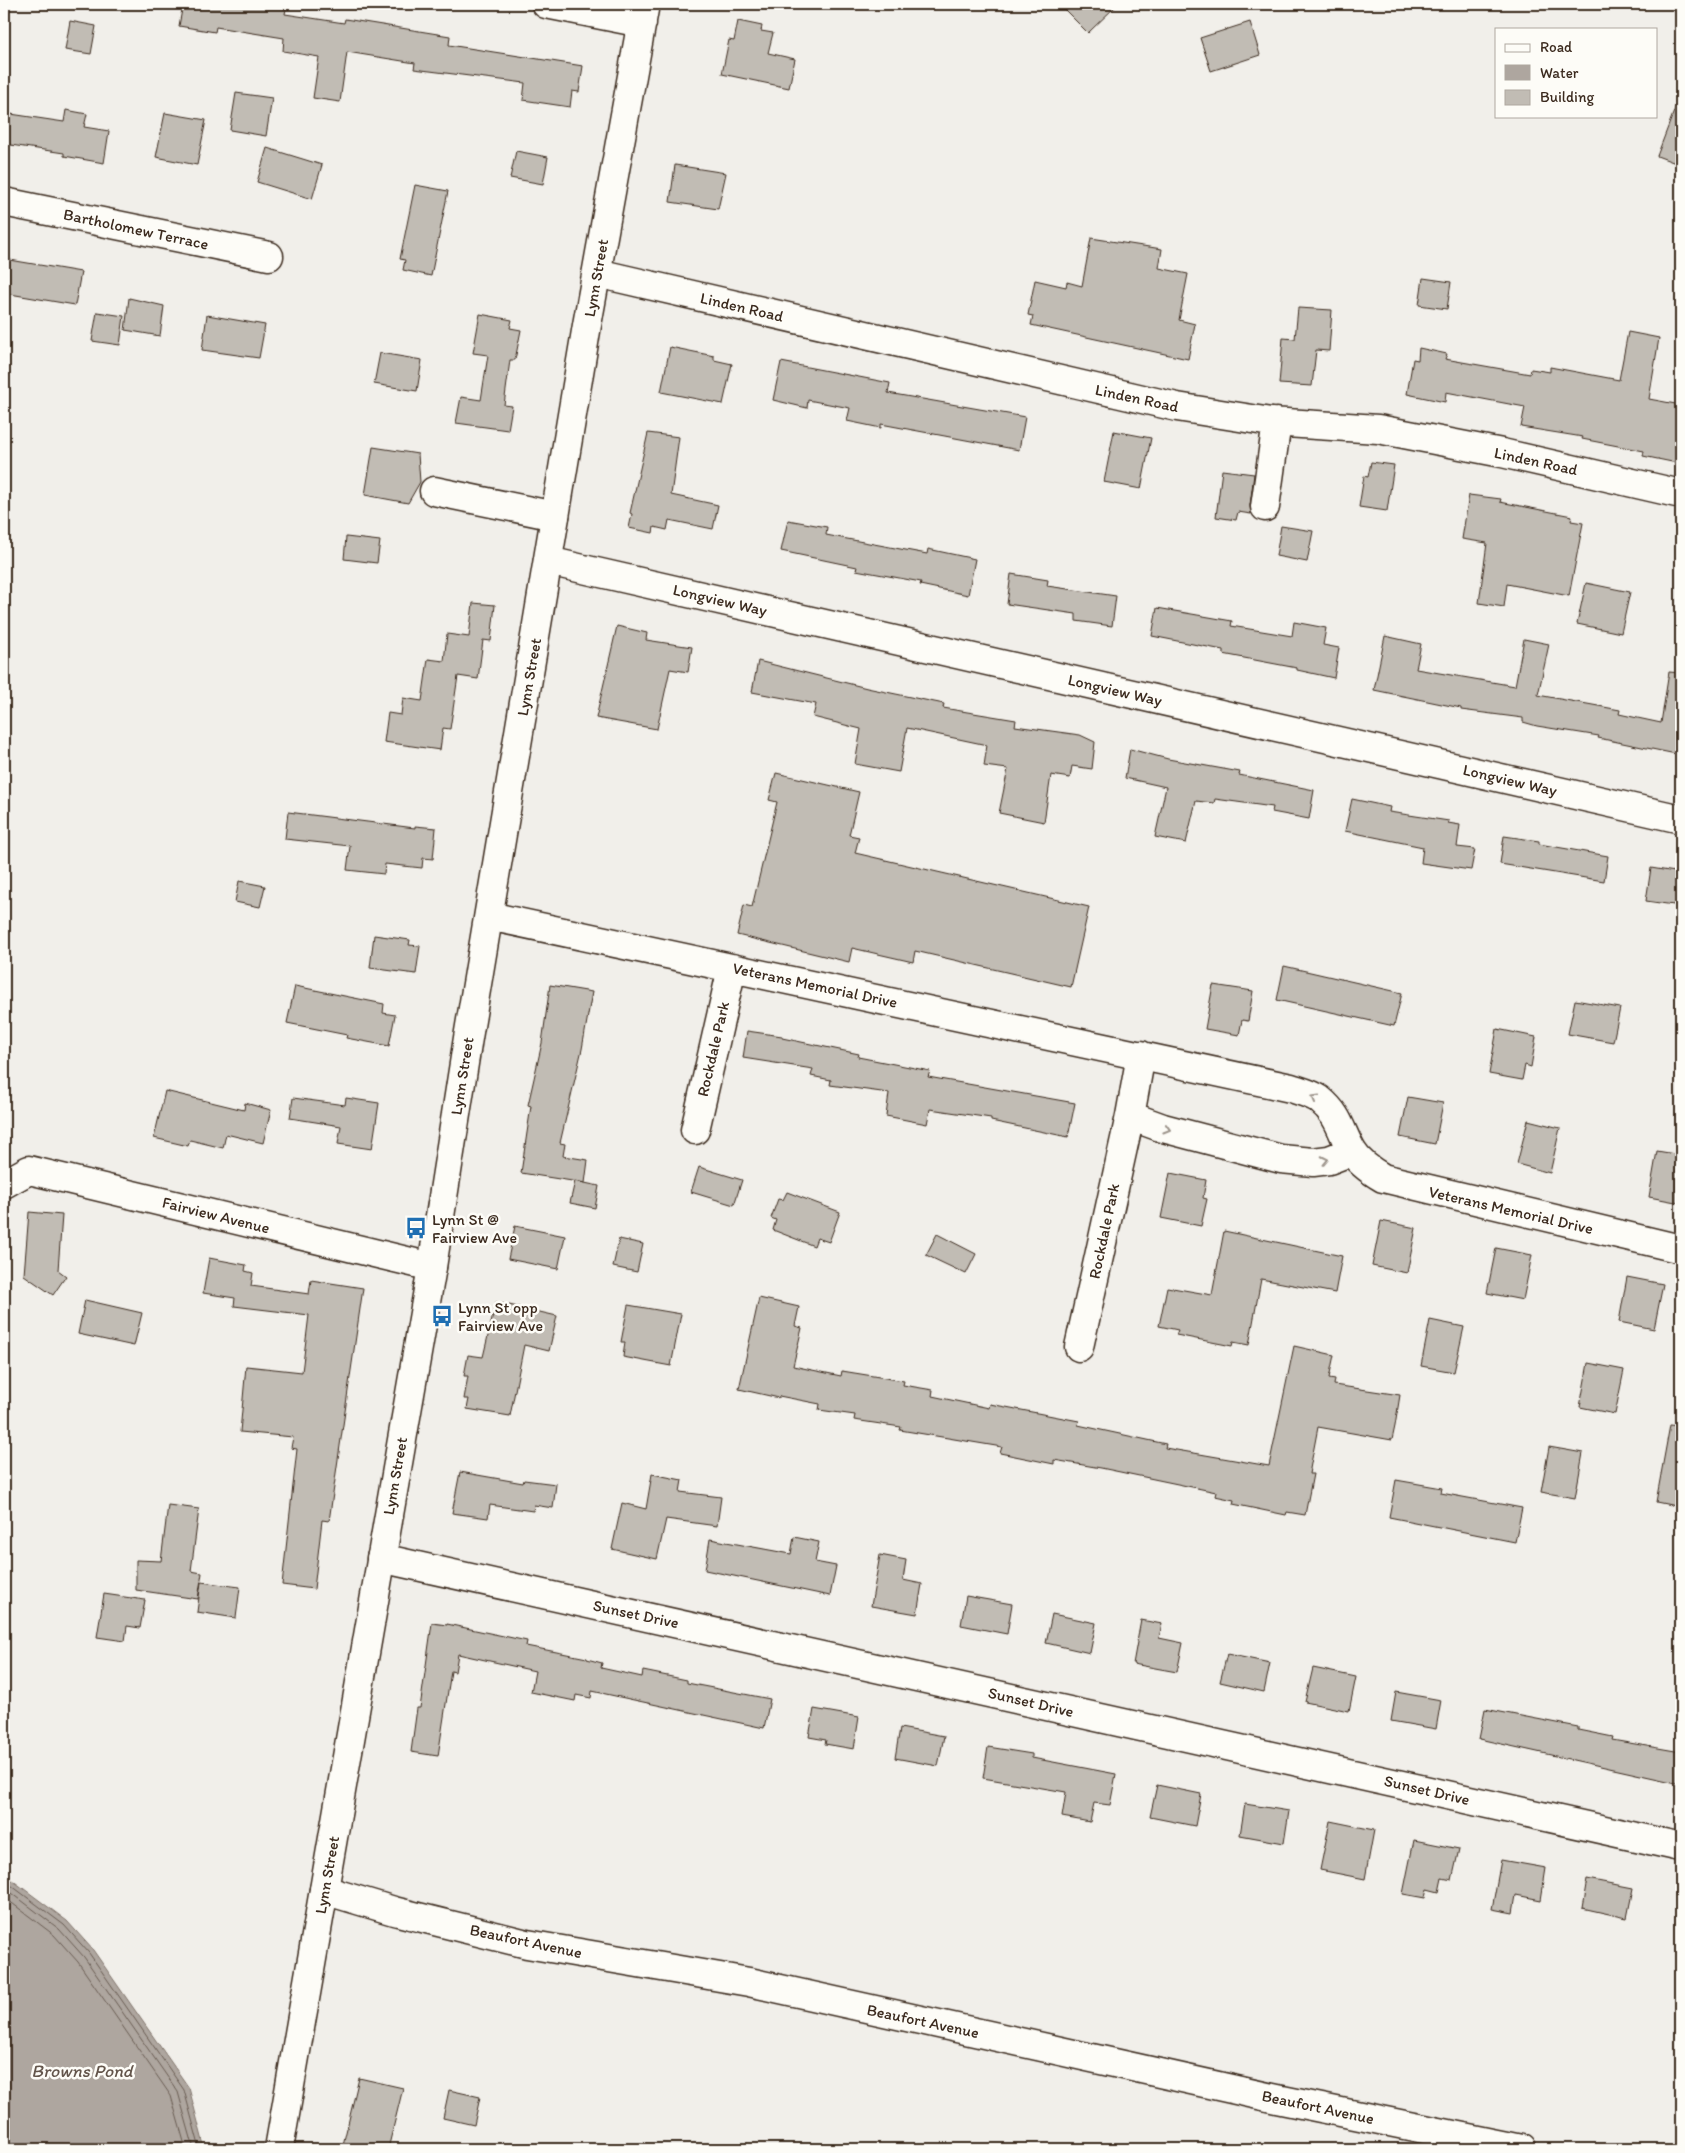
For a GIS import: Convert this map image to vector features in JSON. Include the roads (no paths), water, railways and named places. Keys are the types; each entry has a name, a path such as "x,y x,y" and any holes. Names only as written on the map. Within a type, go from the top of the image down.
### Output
{"street":[{"path":"546,4 644,13"},
{"name":"Lynn Street","path":"279,2149 432,1266 555,516 644,13"},
{"name":"Bartholomew Terrace","path":"4,202 268,256"},
{"name":"Linden Road","path":"597,273 1126,397 1225,416 1277,422 1378,429 1502,453 1681,494"},
{"path":"1265,507 1277,422"},
{"path":"434,491 555,516"},
{"name":"Longview Way","path":"548,561 1681,819"},
{"name":"Veterans Memorial Drive","path":"489,916 1291,1088 1317,1098 1330,1109 1343,1127 1352,1151 1367,1169 1383,1178 1681,1249"},
{"name":"Rockdale Park","path":"695,1130 732,968"},
{"path":"1141,1055 1130,1116 1163,1128 1281,1159 1313,1162 1329,1160 1352,1151"},
{"name":"Rockdale Park","path":"1079,1347 1130,1116"},
{"name":"Fairview Avenue","path":"4,1184 29,1170 432,1266"},
{"name":"Sunset Drive","path":"381,1558 1681,1847"},
{"name":"Beaufort Avenue","path":"324,1890 394,1911 527,1944 749,1982 1287,2101 1522,2149"}],"water":[{"name":"Browns Pond","path":"4,1874 67,1921 93,1950 189,2088 205,2149 4,2149"}],"place":[{"name":"Lynn St @ Fairview Ave","path":"416,1228"},
{"name":"Lynn St opp Fairview Ave","path":"442,1316"}]}
